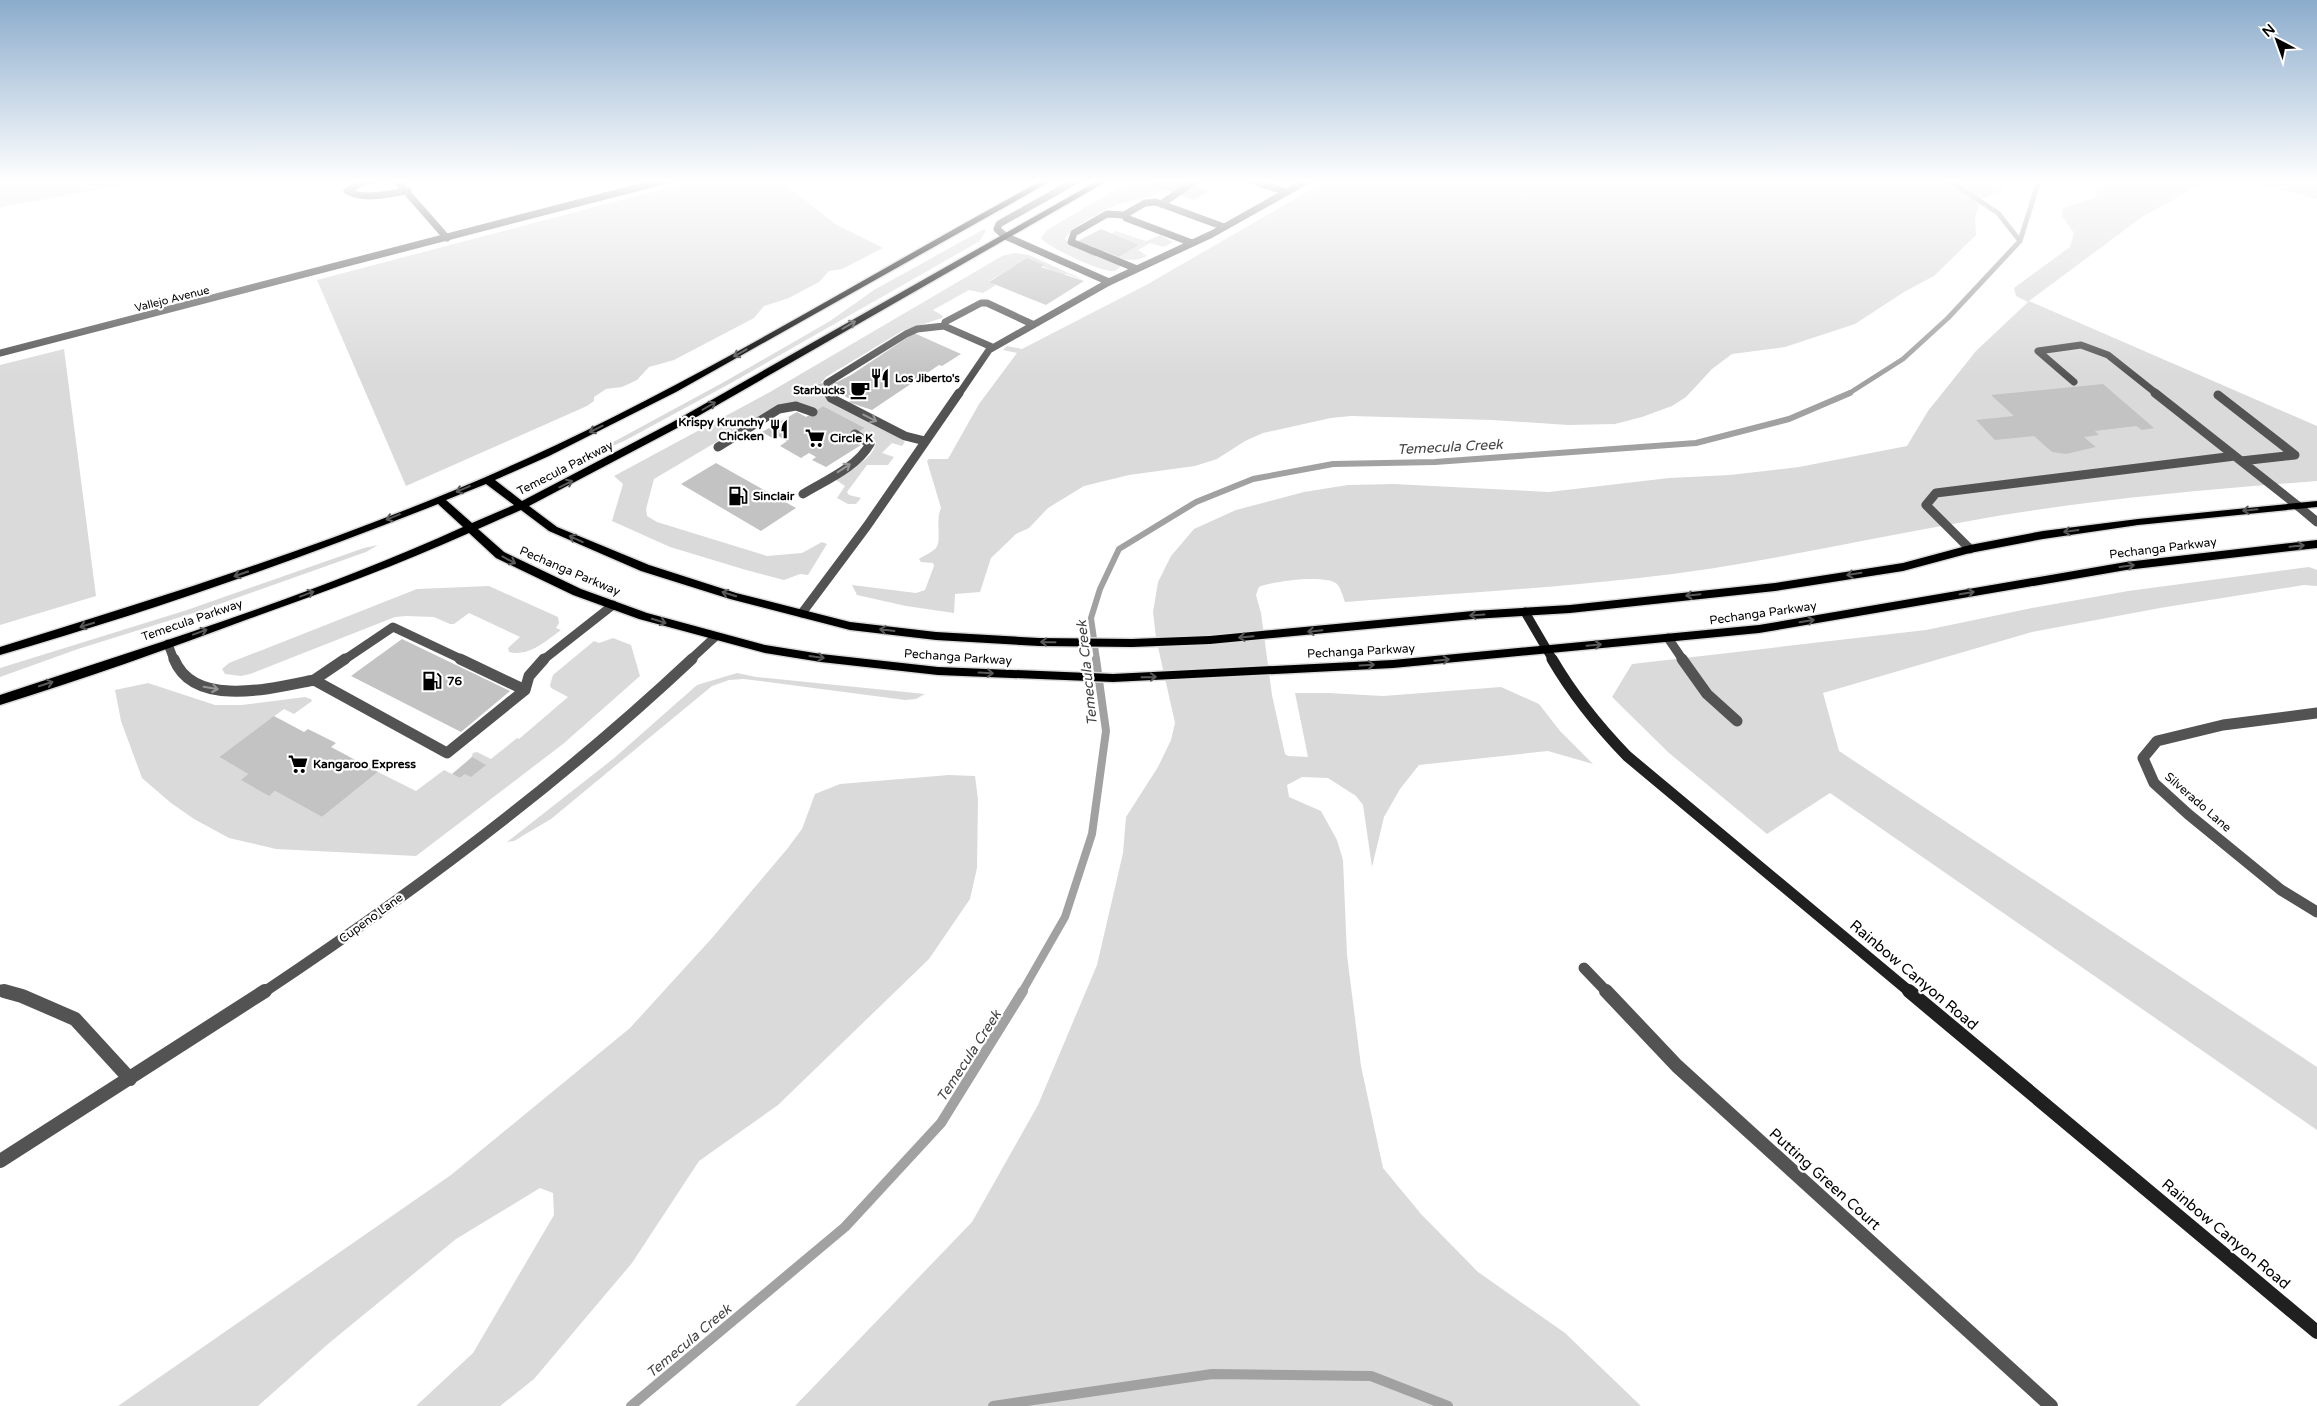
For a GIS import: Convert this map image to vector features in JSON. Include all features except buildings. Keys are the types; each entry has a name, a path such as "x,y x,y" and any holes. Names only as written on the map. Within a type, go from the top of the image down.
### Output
{"main road":[{"name":"Temecula Parkway","path":"0,651 176,597 344,537 545,454 635,410 931,246"},
{"name":"Temecula Parkway","path":"0,700 168,644 309,593 471,529 522,505 666,430 988,246"},
{"name":"Pechanga Parkway","path":"487,479 553,529 646,568 734,596 850,626 936,636 1039,642 1132,643 1294,633 1473,615 1570,609 1775,587 1902,566 1970,549 2043,535 2138,522 2317,504"},
{"name":"Pechanga Parkway","path":"438,499 500,556 577,592 715,638 802,655 938,671 1113,678 1393,664 1759,629 2126,566 2317,544"},
{"name":"Rainbow Canyon Road","path":"1525,612 1566,685 1596,725 1627,756 2317,1332"}],"street":[{"name":"Vallejo Avenue","path":"0,353 417,246"},
{"path":"1027,246 1109,282"},
{"path":"1080,246 1137,269"},
{"path":"802,613 867,526 988,350 1109,282 1186,246"},
{"path":"944,326 945,322 981,302 1032,324"},
{"path":"827,383 832,378 917,329 944,326 992,347"},
{"path":"2074,382 2038,351 2081,345 2108,355 2317,522"},
{"path":"828,393 831,398 904,436 925,441"},
{"path":"1970,549 1926,505 1936,493 2238,459 2295,455 2218,395"},
{"path":"718,447 779,409 790,405 800,406 813,412"},
{"path":"803,494 853,462 868,450 870,444 868,441 855,434"},
{"path":"314,680 447,753 525,690 529,676 540,663 612,605"},
{"path":"168,644 180,673 192,682 208,689 253,690 314,680 394,627 525,690"},
{"name":"Cupeno Lane","path":"0,1161 317,957 437,871 632,715 715,638"},
{"path":"1668,638 1706,696 1736,721"},
{"name":"Silverado Lane","path":"2317,713 2223,725 2158,741 2143,758 2154,783 2188,814 2281,890 2317,912"},
{"name":"Putting Green Court","path":"1584,968 1677,1066 2052,1406"},
{"path":"0,990 22,996 75,1019 130,1079"}],"shaded area":[{"path":"448,246 878,246 883,248 842,269 829,271 819,282 789,298 764,306 754,318 674,360 649,367 637,380 622,387 606,389 594,397 594,401 587,406 406,486 317,280"},
{"path":"954,246 972,246 731,383 626,440 569,466 724,382 830,321 874,290"},
{"path":"1050,246 1071,246 1086,251 1085,253 1118,264 1120,267 1108,271"},
{"path":"1138,246 1146,246 1138,250 1147,256 1135,260 1124,259 1102,252 1104,251 1119,257"},
{"path":"1214,246 1965,246 1934,276 1904,292 1855,324 1785,347 1732,354 1712,369 1686,397 1672,406 1642,417 1615,424 1568,425 1492,420 1351,416 1331,418 1263,433 1245,441 1217,459 1195,466 1129,475 1084,486 1048,508 1029,528 1016,534 991,558 980,592 955,594 954,613 906,606 857,595 852,585 916,593 925,590 934,566 933,563 921,562 919,559 938,545 939,513 941,508 927,461 929,459 948,459 979,404 1017,353 1003,350 1007,346 1022,349 1146,285"},
{"path":"2104,246 2029,301 2317,426 2317,481 2186,492 2056,507 1969,521 1722,567 1603,582 1345,602 1337,584 1322,579 1311,579 1275,583 1259,587 1256,595 1261,613 1272,695 1285,754 1288,756 1308,757 1295,693 1383,696 1501,687 1539,704 1560,731 1593,764 1548,751 1419,765 1400,789 1384,817 1372,867 1363,805 1356,796 1328,778 1302,777 1287,785 1289,797 1321,811 1337,840 1343,860 1347,955 1361,1066 1383,1168 1421,1214 1478,1272 1565,1333 1641,1406 795,1406 972,1222 1038,1105 1097,965 1123,853 1126,817 1158,767 1171,740 1175,723 1156,638 1153,612 1158,582 1171,556 1194,529 1236,510 1304,492 1348,485 1394,484 1549,492 1669,478 1730,475 1799,467 1907,446 1928,411 1976,351 2028,302 2016,296 2014,288 2070,247"},
{"path":"1014,253 1029,255 1084,280 1066,274 1063,276 1027,259 989,281 996,285 983,293 969,290 933,310 943,316 942,318 902,331 826,377 821,383 814,384 826,398 896,435 905,442 902,446 892,443 882,453 894,457 888,465 867,465 847,492 849,495 861,498 856,504 848,504 837,498 845,486 836,480 870,455 876,442 859,432 865,428 823,406 817,410 799,402 777,406 654,479 646,509 647,516 657,522 767,556 802,553 822,542 827,544 808,575 800,574 784,580 746,570 670,547 612,521 623,484 614,476 770,392 1002,256"},
{"path":"64,349 96,596 0,625 0,365"},
{"path":"378,545 366,552 200,611 78,649 0,677 0,668 187,610 364,548"},
{"path":"2309,567 2317,570 2317,586 2304,585 2160,608 2032,632 1823,693 1839,751 2317,1067 2317,1130 1830,793 1767,834 1669,753 1612,697 1632,664 1926,630 2032,608 2128,591"},
{"path":"489,586 558,617 559,623 556,628 561,630 537,647 516,653 509,652 508,648 520,637 469,613 454,624 434,617 395,617 250,674 241,676 225,674 222,669 229,663 417,589"},
{"path":"613,638 631,645 640,676 563,744 416,856 276,849 229,838 194,819 171,803 142,778 121,721 115,690 148,683 215,705 242,705 305,697 311,699 312,701 294,714 284,709 219,757 248,774 242,780 269,795 275,791 322,817 378,772 416,791 444,770 460,778 465,774 473,753 477,752 491,759 517,738 519,739 568,697 551,688 553,675 594,641 599,643"},
{"path":"737,673 756,677 925,694 916,699 905,700 744,679 729,680 712,686 551,819 514,841 507,842 613,759 697,685"},
{"path":"949,775 975,776 978,799 977,868 970,899 929,959 778,1105 699,1161 632,1263 534,1379 500,1406 416,1406 473,1353 554,1215 553,1193 540,1188 456,1239 328,1344 258,1406 118,1406 451,1175 630,1028 712,938 787,849 802,829 815,794 840,784"}],"waterway":[{"name":"Temecula Creek","path":"1849,394 1903,359 1948,318 2016,246"},
{"name":"Temecula Creek","path":"1097,660 1091,618 1100,589 1119,549 1196,502 1253,479 1333,464 1435,462 1696,443 1789,419 1849,394"},
{"name":"Temecula Creek","path":"1022,992 1065,917 1092,834 1106,731 1096,659"},
{"name":"Temecula Creek","path":"631,1406 845,1227 941,1123 1023,991"},
{"path":"993,1406 1212,1374 1371,1376 1448,1406"}],"place":[{"name":"Los Jiberto's","path":"880,378"},
{"name":"Starbucks","path":"860,390"},
{"name":"Krispy Krunchy Chicken","path":"779,429"},
{"name":"Circle K","path":"815,438"},
{"name":"Sinclair","path":"738,496"},
{"name":"76","path":"432,681"},
{"name":"Kangaroo Express","path":"298,764"}]}
